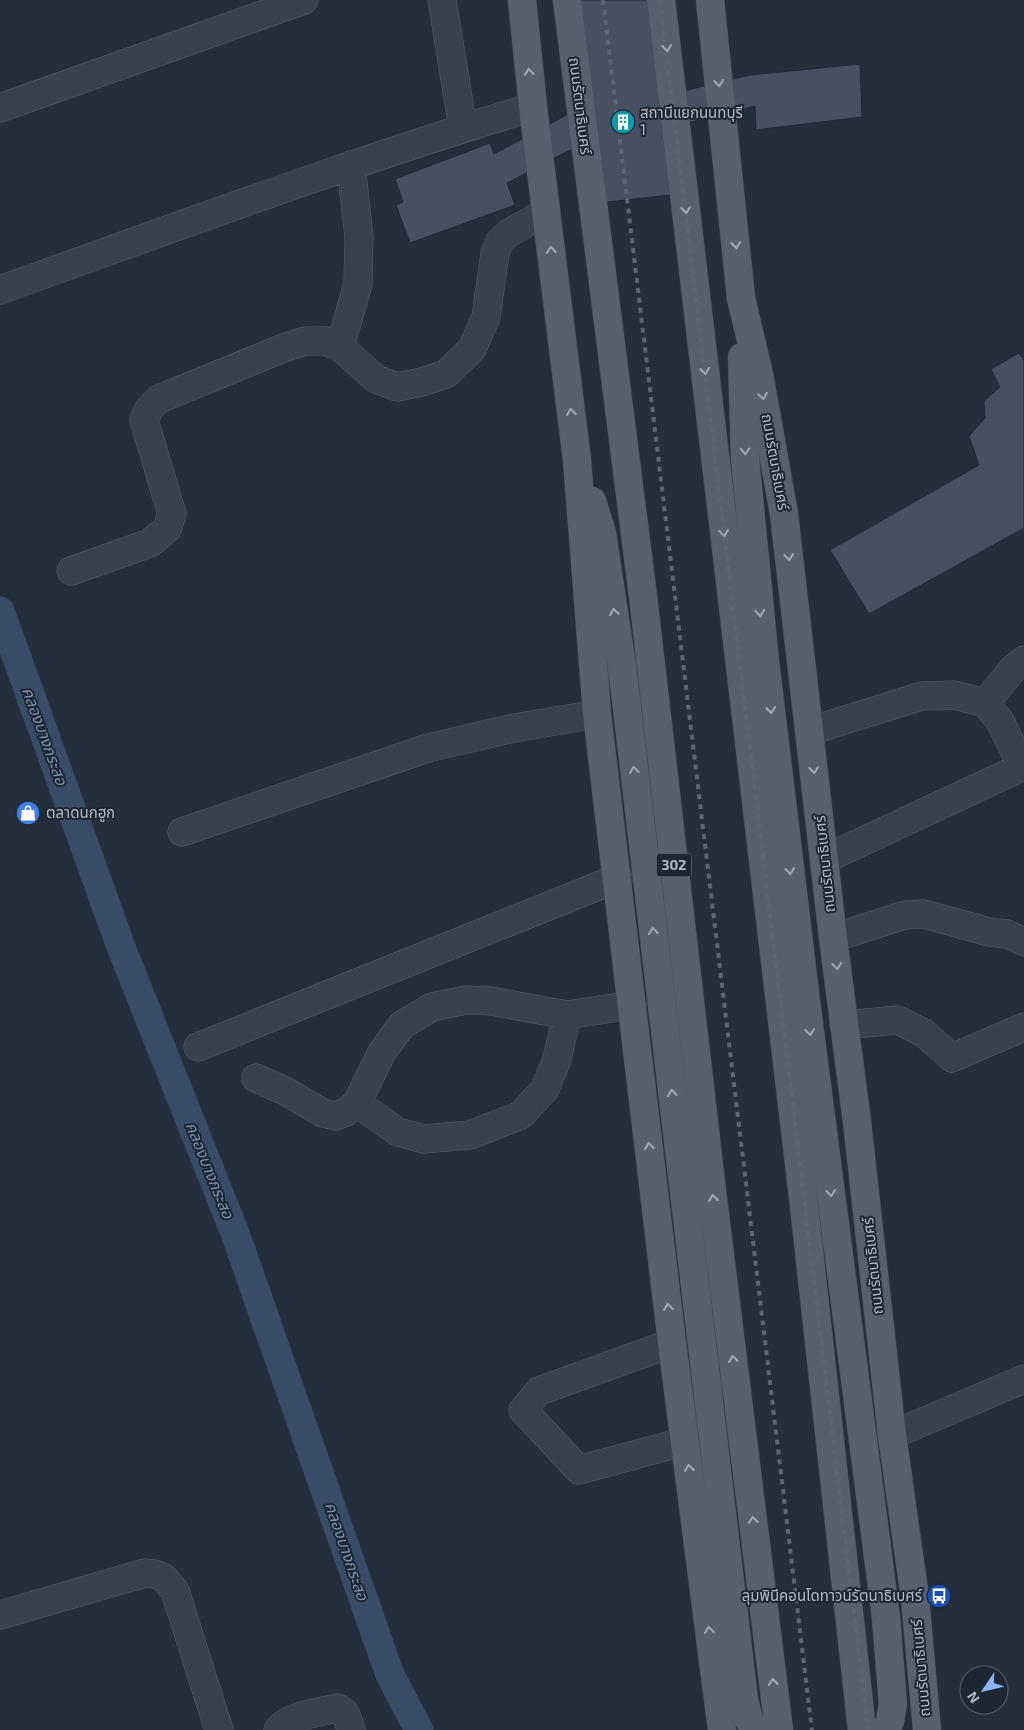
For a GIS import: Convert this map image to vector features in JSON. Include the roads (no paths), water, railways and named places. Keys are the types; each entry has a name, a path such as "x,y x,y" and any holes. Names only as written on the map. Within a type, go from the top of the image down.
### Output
{"main road":[{"path":"522,0 533,107 577,460 597,714 672,1343 722,1730"},
{"name":"ถนนรัตนาธิเบศร์","path":"567,0 643,596 711,1181 779,1730"},
{"path":"661,0 802,1187 862,1730"},
{"name":"ถนนรัตนาธิเบศร์","path":"710,0 740,298 759,374 784,514 892,1435 915,1598 926,1730"},
{"path":"740,298 746,458 765,661 806,1001 886,1618 893,1704 890,1721 886,1730"},
{"path":"577,460 602,533 623,672 744,1700 749,1720 755,1730"},
{"path":"623,672 643,596"},
{"path":"713,1664 746,1730"},
{"path":"856,1675 886,1730"}],"street":[{"path":"0,108 304,0"},
{"path":"442,0 463,128"},
{"path":"0,290 352,165 533,107"},
{"path":"340,347 358,284 359,237 352,165"},
{"path":"70,571 150,542 167,529 172,514 144,420 149,408 160,400 286,347 305,341 325,340 340,347 376,378 397,387 422,382 446,374 472,349 486,317 495,253 500,241 509,233 546,212"},
{"path":"986,703 1014,669 1024,660"},
{"path":"810,731 922,696 954,695 986,703 1000,721 1023,767 825,860"},
{"path":"182,832 428,748 514,728 597,714"},
{"path":"198,1047 618,878"},
{"path":"833,938 905,916 924,914 989,932 1007,934 1024,942"},
{"path":"256,1078 285,1091 323,1113 335,1116 346,1112 357,1102 382,1052 402,1025 432,1007 466,1000 491,1001 567,1015 632,1005"},
{"path":"357,1102 398,1132 424,1139 470,1135 521,1115 545,1089 557,1059 567,1015"},
{"path":"844,1025 898,1020 924,1033 952,1058 1024,1027"},
{"path":"672,1343 540,1391 523,1410 579,1470 686,1441"},
{"path":"892,1435 1024,1379"},
{"path":"0,1615 145,1573 156,1573 167,1580 175,1591 219,1730"},
{"path":"278,1730 281,1724 289,1720 337,1708 346,1715 351,1730"}],"waterway":[{"name":"คลองบางกระสอ","path":"0,611 121,947 235,1233 390,1675 419,1730"}],"railway":[{"path":"603,0 812,1730"},
{"path":"660,0 868,1730"}],"place":[{"name":"สถานีแยกนนทบุรี 1","path":"623,122"},
{"name":"ตลาดนกฮูก","path":"28,813"},
{"name":"ลุมพินีคอนโดทาวน์รัตนาธิเบศร์","path":"939,1596"}]}
